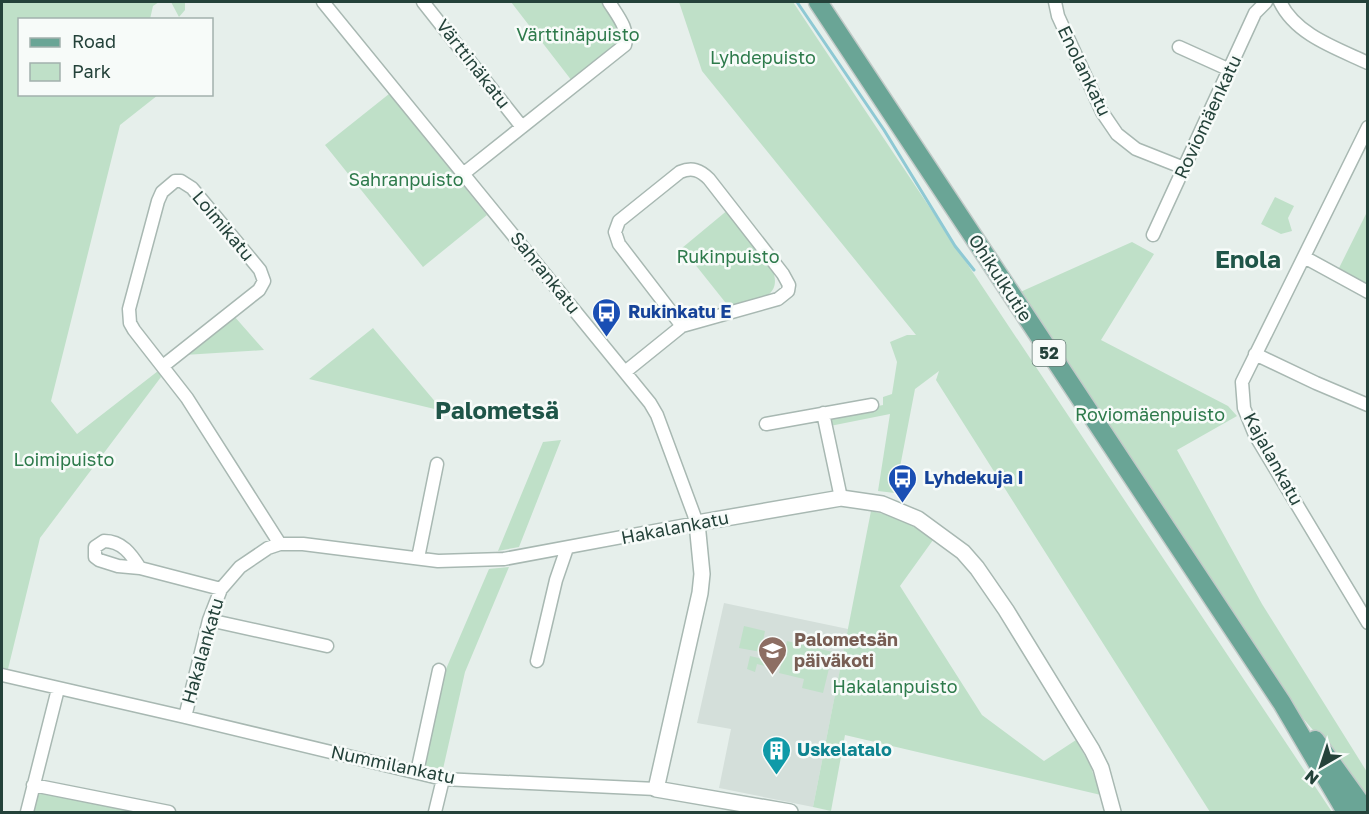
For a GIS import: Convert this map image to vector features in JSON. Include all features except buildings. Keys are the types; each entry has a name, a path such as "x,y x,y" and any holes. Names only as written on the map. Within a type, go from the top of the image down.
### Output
{"main road":[{"name":"Ohikulkutie","path":"818,2 1282,703 1346,813"},
{"name":"Ohikulkutie","path":"1282,703 1306,729 1367,813"}],"street":[{"name":"Sahrankatu","path":"323,2 625,372 657,415 697,523 702,574 700,593 656,789"},
{"name":"Värttinäkatu","path":"423,2 522,127"},
{"name":"Värttinäkatu","path":"463,174 625,45 627,35 625,29 609,2"},
{"name":"Enolankatu","path":"1055,2 1058,16 1102,112 1117,134 1136,148 1184,168"},
{"name":"Roviomäenkatu","path":"1153,235 1255,13 1266,2"},
{"path":"1280,2 1296,25 1368,63"},
{"path":"1179,47 1230,70"},
{"name":"Kajalankatu","path":"1367,131 1242,382 1244,408 1255,435 1368,623"},
{"path":"625,372 682,326 778,299 788,291 789,285 783,274 709,179 697,170 690,169 680,172 619,221 615,232 619,244 682,326"},
{"name":"Loimikatu","path":"163,366 259,290 264,281 260,270 192,188 181,181 170,184 158,201 129,309 130,322 134,330 187,398 280,544"},
{"path":"1304,257 1368,292"},
{"path":"1255,354 1368,405"},
{"path":"766,424 872,405"},
{"path":"823,413 841,498"},
{"path":"418,558 437,464"},
{"name":"Hakalankatu","path":"185,717 209,620 221,590 229,578 248,560 268,548 280,544 303,544 418,558 482,561 567,548 841,498 882,504 918,519 973,562 1006,610 1092,750 1101,768 1113,813"},
{"path":"537,661 556,580 567,548"},
{"path":"140,568 221,590"},
{"path":"209,620 327,646"},
{"path":"417,772 439,670"},
{"name":"Nummilankatu","path":"2,675 443,779 656,789 733,807 790,813"},
{"path":"27,813 58,689"},
{"path":"435,813 443,779"},
{"path":"33,785 169,813"}],"shaded area":[{"name":"Palometsän päiväkoti","path":"724,603 848,629 813,807 719,788 731,729 697,723"}],"green space":[{"name":"Loimipuisto","path":"2,2 159,2 153,6 150,18 18,18 18,96 157,96 120,125 51,401 77,434 158,371 161,377 40,538 8,669 2,668"},
{"path":"171,2 185,2 185,10 179,17"},
{"name":"Värttinäpuisto","path":"511,2 606,2 618,29 615,46 572,81"},
{"name":"Lyhdepuisto","path":"679,2 793,2 1332,812 1210,812 936,380 939,371 915,389 895,493 878,491 890,414 830,426 830,422 837,414 883,405 883,397 892,394 897,362 890,342 907,335 916,335 702,71"},
{"name":"Sahranpuisto","path":"389,94 487,215 423,267 325,145"},
{"path":"1275,197 1294,206 1288,218 1292,231 1281,234 1261,224"},
{"name":"Rukinpuisto","path":"729,209 770,263 774,275 774,286 769,294 760,299 729,307 682,248"},
{"path":"1367,212 1367,284 1339,268"},
{"name":"Roviomäenpuisto","path":"1132,242 1154,254 1101,340 1228,406 1237,416 1177,450 1262,604 1367,772 1367,806 1319,737 1283,695 1018,293"},
{"path":"234,316 264,350 184,355"},
{"path":"373,328 443,411 309,379"},
{"path":"561,440 519,547 498,551 543,442"},
{"name":"Hakalanpuisto","path":"871,511 904,521 933,540 900,586 982,715 1044,761 1076,740 1090,765 1101,795 845,735 831,811 813,807"},
{"path":"509,567 465,672 443,769 425,766 446,669 489,569"},
{"path":"744,626 765,631 761,652 739,648"},
{"path":"787,641 833,652 823,693 802,688 804,679 779,673"},
{"path":"750,656 767,660 765,666 757,664 755,672 747,669"},
{"path":"45,792 145,812 33,812 39,793"}],"waterway":[{"path":"797,2 884,130 955,246 974,270"}],"place":[{"name":"Rukinkatu E","path":"607,338"},
{"name":"Lyhdekuja I","path":"903,504"},
{"name":"Palometsän päiväkoti","path":"773,676"},
{"name":"Uskelatalo","path":"776,776"}],"district":[{"name":"Enola","path":"1248,260"},
{"name":"Palometsä","path":"497,411"}]}
